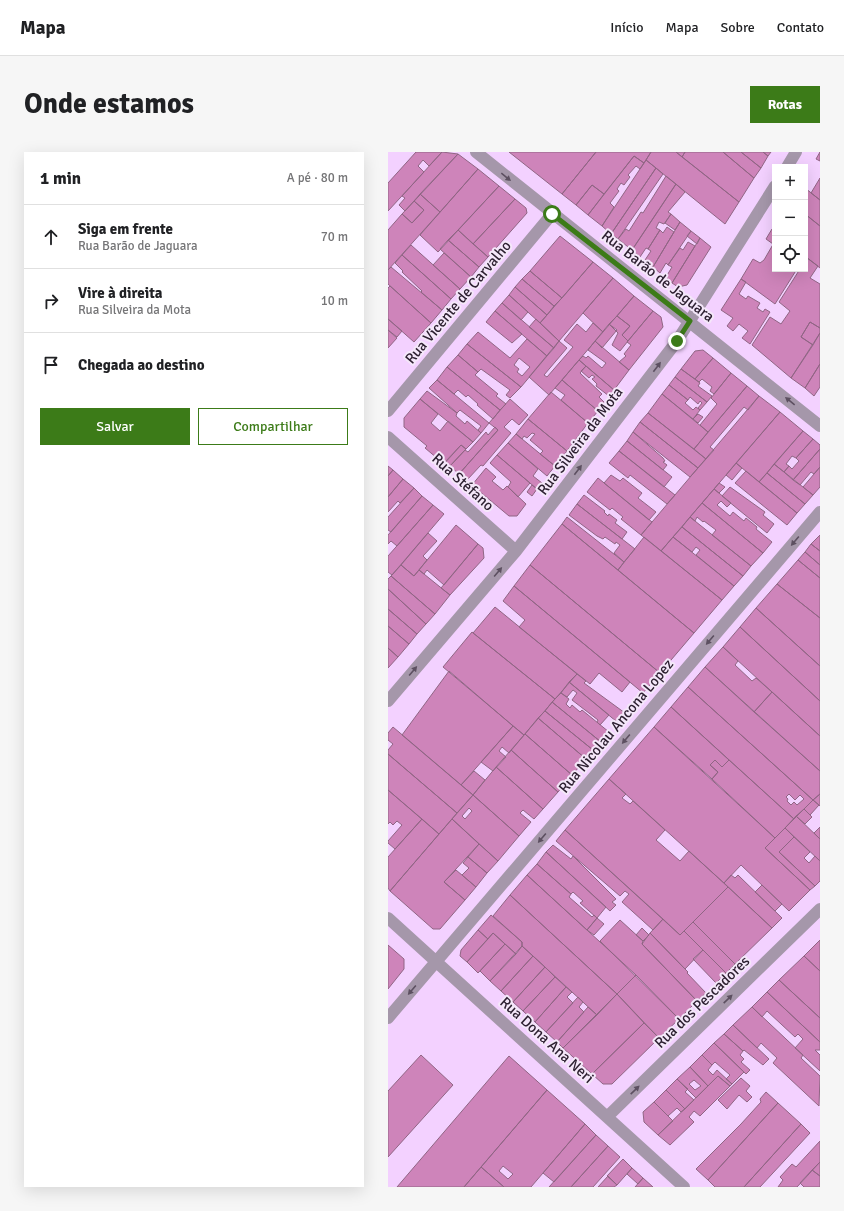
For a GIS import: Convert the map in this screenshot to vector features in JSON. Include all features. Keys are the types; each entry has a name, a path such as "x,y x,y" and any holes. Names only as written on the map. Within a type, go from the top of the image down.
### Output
{"street":[{"name":"Rua Barão de Jaguara","path":"476,152 820,426"},
{"path":"789,164 796,152"},
{"name":"Rua Silveira da Mota","path":"388,701 516,551 690,321 772,191"},
{"name":"Rua Vicente de Carvalho","path":"388,411 552,214"},
{"name":"Rua Stéfano","path":"388,437 516,551"},
{"name":"Rua Nicolau Ancona Lopez","path":"388,1018 820,512"},
{"name":"Rua dos Pescadores","path":"607,1117 820,909"},
{"name":"Rua Dona Ana Neri","path":"388,918 684,1187"}],"building":[{"path":"416,152 442,152 429,166 423,160 418,166 424,172 388,211 388,183"},
{"path":"442,152 458,154 405,211 399,205 405,198 402,196"},
{"path":"509,152 596,152 562,194"},
{"path":"596,152 651,152 644,163 634,156 604,194 592,185 576,205 562,194"},
{"path":"651,152 676,152 739,202 725,224 646,160"},
{"path":"676,152 685,152 682,157"},
{"path":"685,152 723,152 754,178 739,202 682,157"},
{"path":"723,152 741,152 761,168 754,178"},
{"path":"741,152 763,152 768,156 761,168"},
{"path":"763,152 771,152 768,156"},
{"path":"820,152 820,161 816,159"},
{"path":"458,154 478,169 440,212 420,194"},
{"path":"634,156 644,163 640,169 636,166 628,175 630,177 624,185 621,183 617,189 619,191 610,203 614,207 602,226 588,215"},
{"path":"646,160 656,168 611,234 602,226"},
{"path":"656,168 663,174 618,239 611,234"},
{"path":"478,169 499,186 438,252 420,235"},
{"path":"666,176 676,184 632,250 618,239 626,229 629,231 641,212 643,213"},
{"path":"820,178 820,200 811,193"},
{"path":"676,184 685,192 668,212 671,214 664,224 659,222 656,228 660,230 648,249 646,248 640,257 632,250"},
{"path":"592,185 604,194 588,215 576,205"},
{"path":"499,186 515,199 473,244 458,230"},
{"path":"808,190 820,200 820,226 808,216"},
{"path":"420,194 440,212 388,270 388,230 402,214 412,223 424,210 414,201"},
{"path":"515,199 526,208 527,213 488,257 473,244"},
{"path":"414,201 424,210 412,223 402,214"},
{"path":"671,214 680,222 675,230 665,223"},
{"path":"808,216 820,226 820,268 808,258"},
{"path":"680,222 691,231 668,265 666,263 660,273 653,267"},
{"path":"667,227 674,232 653,267 645,260 651,251 648,249 660,230 663,233"},
{"path":"772,229 772,243 766,239"},
{"path":"458,230 488,257 479,267 448,240"},
{"path":"691,231 700,238 697,244 687,236"},
{"path":"560,236 593,262 562,298 530,271"},
{"path":"700,238 711,247 687,285 678,287 672,283"},
{"path":"448,240 479,267 471,277 440,249"},
{"path":"688,242 695,246 672,283 666,277 672,267 668,265 680,248 683,250"},
{"path":"411,245 460,289 451,299 402,255"},
{"path":"772,246 772,272 795,272 775,304 741,279 753,259 760,263 764,260"},
{"path":"444,253 471,277 460,289 433,265"},
{"path":"402,255 451,299 442,310 421,292 422,291 402,272 403,271 395,263"},
{"path":"808,259 818,266 810,278 820,284 820,328 810,322 801,337 813,345 791,378 752,345 770,317 781,324 790,311 779,302 798,272 808,272"},
{"path":"593,262 613,278 559,341 540,323"},
{"path":"391,267 442,310 431,323 388,284 388,270"},
{"path":"530,271 562,298 554,306 522,279"},
{"path":"613,278 634,296 603,332 583,313"},
{"path":"522,279 554,306 547,315 515,287"},
{"path":"741,279 746,282 739,294 746,299 748,296 760,303 757,308 763,312 765,309 770,312 750,344 742,338 748,331 739,324 733,331 727,326 733,318 721,310"},
{"path":"390,286 431,323 414,342 388,319 388,288"},
{"path":"515,287 547,315 540,323 509,295"},
{"path":"509,295 528,312 521,320 502,303"},
{"path":"634,296 653,311 628,341 622,335 630,326 617,316"},
{"path":"502,303 554,348 547,356 495,311"},
{"path":"495,311 522,334 512,343 486,322"},
{"path":"653,311 661,317 663,327 629,370 619,362 626,356 624,354 631,345 627,342"},
{"path":"617,316 630,326 622,335 628,341 620,351 612,345 618,333 609,324"},
{"path":"388,319 402,331 397,337 388,330"},
{"path":"536,319 559,341 554,348 529,327"},
{"path":"810,322 820,328 820,333 813,345 801,337"},
{"path":"593,323 603,332 549,395 529,377 559,341 567,348 544,375 547,377 573,347 564,340 577,324 586,332"},
{"path":"609,324 617,330 602,348 595,341"},
{"path":"388,330 397,338 388,348"},
{"path":"478,332 510,358 527,339 547,356 521,387 467,344","holes":["519,358 530,367 522,376 517,372 519,369 514,365"]},
{"path":"820,333 820,364 805,388 791,378"},
{"path":"595,341 629,370 614,390 579,360 583,356 586,358 588,356 602,368 606,363 588,350"},
{"path":"467,344 521,387 510,398 506,395 510,390 481,369 478,372 458,355"},
{"path":"703,350 713,358 695,379 681,369 695,351"},
{"path":"458,355 478,372 475,375 498,394 496,396 506,404 500,410 447,367"},
{"path":"713,358 731,373 714,394 710,391 712,387 702,379 699,382 695,379"},
{"path":"579,360 586,366 580,373 602,394 599,397 604,402 598,411 562,380"},
{"path":"820,364 820,387 814,396 805,388"},
{"path":"586,366 614,390 609,396 596,386 597,384 592,379 595,377 592,375 589,378 581,371"},
{"path":"447,367 500,410 493,419 468,395 466,397 458,390 454,394 437,380"},
{"path":"681,369 700,383 698,386 712,396 707,402 675,377"},
{"path":"731,373 747,386 708,432 700,425 717,404 711,398"},
{"path":"675,377 707,402 700,410 698,408 702,403 700,401 698,404 690,397 688,400 669,385"},
{"path":"437,380 489,423 481,433 478,430 481,426 460,410 457,413 429,388"},
{"path":"562,380 598,411 588,423 561,400 565,395 555,388"},
{"path":"669,385 688,400 685,403 693,410 696,407 700,410 693,419 662,394"},
{"path":"747,386 759,396 748,410 744,407 710,447 714,450 706,459 694,449"},
{"path":"427,391 457,413 456,416 465,424 467,421 481,433 473,442 420,399"},
{"path":"551,392 588,423 567,451 528,419"},
{"path":"662,394 708,432 694,449 648,413"},
{"path":"759,396 780,412 661,551 641,535"},
{"path":"420,399 438,414 431,423 440,431 448,421 473,442 466,449 461,445 444,464 425,448 427,446 404,427 404,418"},
{"path":"510,399 528,415 519,425 512,419 504,427 511,433 483,466 481,465 467,480 459,474 498,430 489,423"},
{"path":"780,412 803,431 759,482 736,463"},
{"path":"648,413 706,459 698,468 640,422"},
{"path":"698,414 703,417 698,423 693,419"},
{"path":"528,419 567,451 555,466 540,454 543,451 530,440 535,434 532,433 527,438 524,436 522,439 516,434"},
{"path":"640,422 698,468 690,477 633,432"},
{"path":"495,427 498,430 459,474 450,466 465,450 468,452 486,432 488,435"},
{"path":"803,431 813,439 796,458 792,456 786,464 789,466 784,472 774,464"},
{"path":"633,432 663,458 665,461 663,462 667,465 663,470 627,441"},
{"path":"516,434 555,466 547,476 508,443"},
{"path":"813,439 820,445 820,449 793,480 784,472 789,466 792,469 799,461 796,458"},
{"path":"627,441 672,477 664,487 619,451"},
{"path":"508,443 538,469 533,476 542,483 537,489 497,455"},
{"path":"461,445 466,449 450,466 445,462"},
{"path":"820,449 820,467 814,474 811,472 800,485 793,480"},
{"path":"619,451 675,495 667,504 630,475 628,478 609,463"},
{"path":"497,455 530,483 518,497 508,487 511,482 490,463"},
{"path":"736,463 742,468 732,480 726,475"},
{"path":"774,464 813,495 805,504 767,473"},
{"path":"388,466 393,470 388,476"},
{"path":"820,467 820,487 813,495 803,487"},
{"path":"486,468 496,477 492,481 503,490 507,486 526,504 517,516 509,516 472,485"},
{"path":"393,470 403,479 388,497 388,476"},
{"path":"746,471 797,513 787,525 735,483"},
{"path":"767,473 805,504 797,513 759,482"},
{"path":"611,475 620,481 623,478 642,493 638,498 656,512 649,520 604,483"},
{"path":"598,478 652,522 641,535 621,519 623,517 612,508 610,510 587,492"},
{"path":"403,479 414,488 400,503 398,501 388,512 388,497"},
{"path":"719,483 725,487 719,493 714,489"},
{"path":"532,485 537,489 532,496 527,492"},
{"path":"730,487 765,512 763,515 774,524 767,533 722,496"},
{"path":"414,488 422,496 391,532 388,530 388,517"},
{"path":"714,489 731,503 727,507 721,501 717,505 730,516 733,512 744,521 746,518 757,527 756,529 772,542 763,553 702,503"},
{"path":"584,495 605,511 604,512 608,516 609,514 617,520 615,523 627,532 622,539 577,504"},
{"path":"422,496 433,505 397,546 391,541 388,544 388,535"},
{"path":"702,503 763,553 751,566 712,535 716,530 697,517 695,521 690,517"},
{"path":"577,504 635,549 624,562 614,553 620,545 616,542 615,544 605,537 603,539 597,536 569,515"},
{"path":"433,505 444,514 392,575 388,572 388,556"},
{"path":"567,517 624,562 618,570 562,524"},
{"path":"690,517 751,566 743,576 682,527"},
{"path":"562,524 694,633 660,673 530,565"},
{"path":"456,525 478,544 444,585 427,570 424,574 419,570"},
{"path":"682,527 743,576 734,586 696,555 700,550 696,547 692,552 673,537"},
{"path":"428,533 437,541 423,556 427,560 414,576 401,565"},
{"path":"820,535 820,551 811,544"},
{"path":"644,537 722,600 694,633 618,570"},
{"path":"673,537 734,586 722,600 661,551"},
{"path":"478,544 483,548 484,558 450,595 441,588"},
{"path":"811,544 820,551 820,565 805,552"},
{"path":"805,552 820,565 820,578 798,560"},
{"path":"798,560 820,578 820,618 777,584"},
{"path":"401,565 414,576 419,570 450,595 435,614 391,576"},
{"path":"530,565 660,673 643,693 514,586"},
{"path":"391,576 435,614 426,624 388,589 388,579"},
{"path":"777,584 820,618 820,666 756,608"},
{"path":"514,586 630,682 622,692 599,673 590,684 519,627 525,620 503,601"},
{"path":"388,589 426,624 417,634 388,609"},
{"path":"495,607 577,674 555,699 473,633"},
{"path":"756,608 820,666 820,701 740,627"},
{"path":"388,609 417,634 409,644 388,626"},
{"path":"388,626 409,644 398,657 388,648"},
{"path":"740,627 820,701 820,736 723,647"},
{"path":"472,632 555,699 524,735 443,667"},
{"path":"723,647 738,661 735,665 752,681 756,678 772,692 754,712 705,667"},
{"path":"388,648 398,657 388,668"},
{"path":"705,667 820,771 820,794 813,800 688,687"},
{"path":"449,671 513,726 461,785 402,735"},
{"path":"577,674 586,681 584,683 625,713 617,722 569,682"},
{"path":"569,682 609,715 600,725 597,722 598,720 572,700 577,693 573,690 567,697 561,693"},
{"path":"688,687 813,800 794,819 671,707","holes":["789,794 795,800 800,795 804,799 797,805 794,802 791,805 787,801 788,799 786,797"]},
{"path":"772,692 820,736 820,771 754,712"},
{"path":"561,693 569,699 566,704 570,708 572,705 580,712 582,710 609,732 601,742 552,702"},
{"path":"552,702 601,742 593,750 545,711"},
{"path":"671,707 729,760 722,767 715,760 710,765 718,772 712,779 654,727"},
{"path":"545,711 593,750 586,759 538,718"},
{"path":"538,718 586,759 572,775 525,734"},
{"path":"513,726 524,735 509,753 502,747 499,751 506,757 493,771 481,762"},
{"path":"393,727 473,795 457,813 388,754 388,750 393,744 388,740 388,733"},
{"path":"654,727 775,838 765,848 810,890 789,911 741,865 724,883 609,779"},
{"path":"525,734 572,775 558,792 511,750"},
{"path":"511,750 558,792 543,809 496,767"},
{"path":"388,754 457,813 439,834 388,790"},
{"path":"715,760 722,767 729,760 794,819 775,838 712,779 718,772 710,765"},
{"path":"496,767 543,809 534,819 523,810 520,813 531,822 519,836 473,795"},
{"path":"474,771 485,780 473,795 461,785"},
{"path":"609,779 626,794 622,798 630,804 633,801 665,830 656,840 680,861 689,851 728,887 680,935 565,830"},
{"path":"388,790 422,819 395,849 388,843 388,841 402,825 397,821 393,825 390,822 388,824"},
{"path":"820,794 820,806 813,800"},
{"path":"473,795 519,836 498,861 452,819","holes":["469,808 472,811 465,819 462,816"]},
{"path":"813,800 819,805 810,815 804,809"},
{"path":"804,809 812,817 805,824 796,816"},
{"path":"796,816 820,839 820,861 785,828"},
{"path":"422,819 439,834 390,891 388,888 388,857"},
{"path":"452,819 479,844 444,882 465,900 440,929 433,929 390,891"},
{"path":"820,827 820,839 814,833"},
{"path":"785,828 794,837 779,852 815,886 810,890 765,848"},
{"path":"565,830 663,919 653,930 622,902 629,894 625,891 620,896 556,841"},
{"path":"794,837 810,852 804,858 809,863 815,856 820,861 820,881 815,886 779,852"},
{"path":"479,844 498,861 487,873 468,857"},
{"path":"553,845 571,859 573,856 616,899 612,902 616,905 610,911 546,852"},
{"path":"546,852 606,907 597,918 580,903 583,901 573,892 571,894 537,864"},
{"path":"468,857 487,873 476,887 462,875 469,868 463,863"},
{"path":"537,864 571,894 569,897 592,917 594,915 597,918 587,930 527,875"},
{"path":"456,870 476,887 465,900 444,882"},
{"path":"527,875 636,975 617,994 510,895"},
{"path":"731,875 735,878 738,875 782,918 772,928 724,883"},
{"path":"762,885 782,904 775,911 755,892"},
{"path":"728,887 772,928 735,964 693,922"},
{"path":"510,895 617,994 597,1015 522,946 522,942 493,916"},
{"path":"491,915 522,942 522,946 516,954 493,933 488,939 478,930"},
{"path":"597,918 604,924 594,935 587,930"},
{"path":"663,919 680,935 684,931 703,950 685,969 650,933"},
{"path":"620,920 643,941 642,944 697,1001 679,1019 600,941"},
{"path":"693,922 735,964 726,973 684,931"},
{"path":"642,928 649,935 643,941 636,935"},
{"path":"478,930 488,939 467,962 460,956 461,950"},
{"path":"493,933 505,944 478,973 467,962"},
{"path":"650,933 706,993 697,1001 642,944"},
{"path":"820,940 820,971 804,956"},
{"path":"505,944 516,954 490,981 480,971"},
{"path":"388,945 404,959 404,969 388,989"},
{"path":"522,946 533,956 501,991 490,981"},
{"path":"703,950 726,973 716,983 693,959"},
{"path":"533,956 545,967 513,1002 501,991"},
{"path":"804,956 820,971 820,1018 779,980"},
{"path":"545,967 555,977 523,1011 513,1002"},
{"path":"636,975 679,1019 659,1038 617,994"},
{"path":"555,977 566,987 535,1022 523,1011"},
{"path":"779,980 820,1018 820,1042 767,992"},
{"path":"566,987 572,992 567,997 573,1003 546,1032 535,1022"},
{"path":"767,992 820,1042 820,1050 815,1050 820,1055 820,1071 795,1048 803,1039 798,1034 795,1037 767,1011 762,1017 752,1007"},
{"path":"617,994 644,1023 592,1074 563,1048"},
{"path":"578,997 583,1002 579,1007 584,1012 557,1042 546,1032"},
{"path":"588,1007 597,1015 563,1048 557,1042"},
{"path":"752,1007 803,1055 801,1058 820,1076 819,1106 773,1063 777,1058 761,1043 757,1048 733,1025"},
{"path":"644,1023 659,1038 612,1084 603,1084 592,1074"},
{"path":"733,1025 769,1059 763,1065 744,1050 743,1051 724,1034"},
{"path":"724,1034 743,1051 740,1055 744,1059 741,1062 750,1070 746,1074 714,1043"},
{"path":"714,1043 744,1072 732,1084 726,1079 730,1075 715,1062 712,1065 702,1055"},
{"path":"421,1055 453,1085 388,1157 388,1091"},
{"path":"702,1055 712,1065 708,1070 713,1075 717,1070 732,1084 730,1086 718,1076 708,1086 690,1067"},
{"path":"509,1056 547,1090 464,1187 397,1187"},
{"path":"690,1067 708,1086 696,1098 677,1079","holes":["694,1080 701,1086 695,1090 689,1084"]},
{"path":"718,1076 730,1086 700,1116 694,1111 689,1117 694,1122 670,1145 658,1135"},
{"path":"741,1078 750,1086 746,1091 752,1097 747,1102 739,1095 727,1109 718,1100"},
{"path":"677,1079 688,1089 685,1092 694,1100 685,1109 666,1090"},
{"path":"547,1090 585,1124 531,1187 504,1187 481,1167","holes":["503,1166 513,1174 508,1179 499,1171"]},
{"path":"666,1090 685,1109 681,1112 677,1108 668,1116 654,1102"},
{"path":"766,1092 778,1103 708,1180 696,1169 761,1102 760,1099"},
{"path":"654,1102 673,1121 658,1135 644,1122 643,1112"},
{"path":"778,1103 801,1124 744,1187 715,1187 708,1180"},
{"path":"585,1124 596,1135 554,1182 543,1173"},
{"path":"801,1124 810,1133 760,1187 744,1187"},
{"path":"596,1135 608,1146 571,1187 549,1187"},
{"path":"820,1141 820,1162 797,1187 778,1187 783,1180 780,1177 792,1164 796,1167"},
{"path":"608,1146 620,1157 593,1187 571,1187"},
{"path":"623,1159 632,1168 617,1185 607,1176"},
{"path":"820,1162 820,1176 812,1170"},
{"path":"481,1167 504,1187 464,1187"},
{"path":"632,1168 643,1178 638,1184 627,1174"},
{"path":"812,1170 820,1176 820,1187 804,1187 800,1183"},
{"path":"608,1176 617,1185 614,1187 598,1187"},
{"path":"643,1178 653,1187 635,1187"}],"route":[{"path":"552,214 690,321 677,341"}]}
